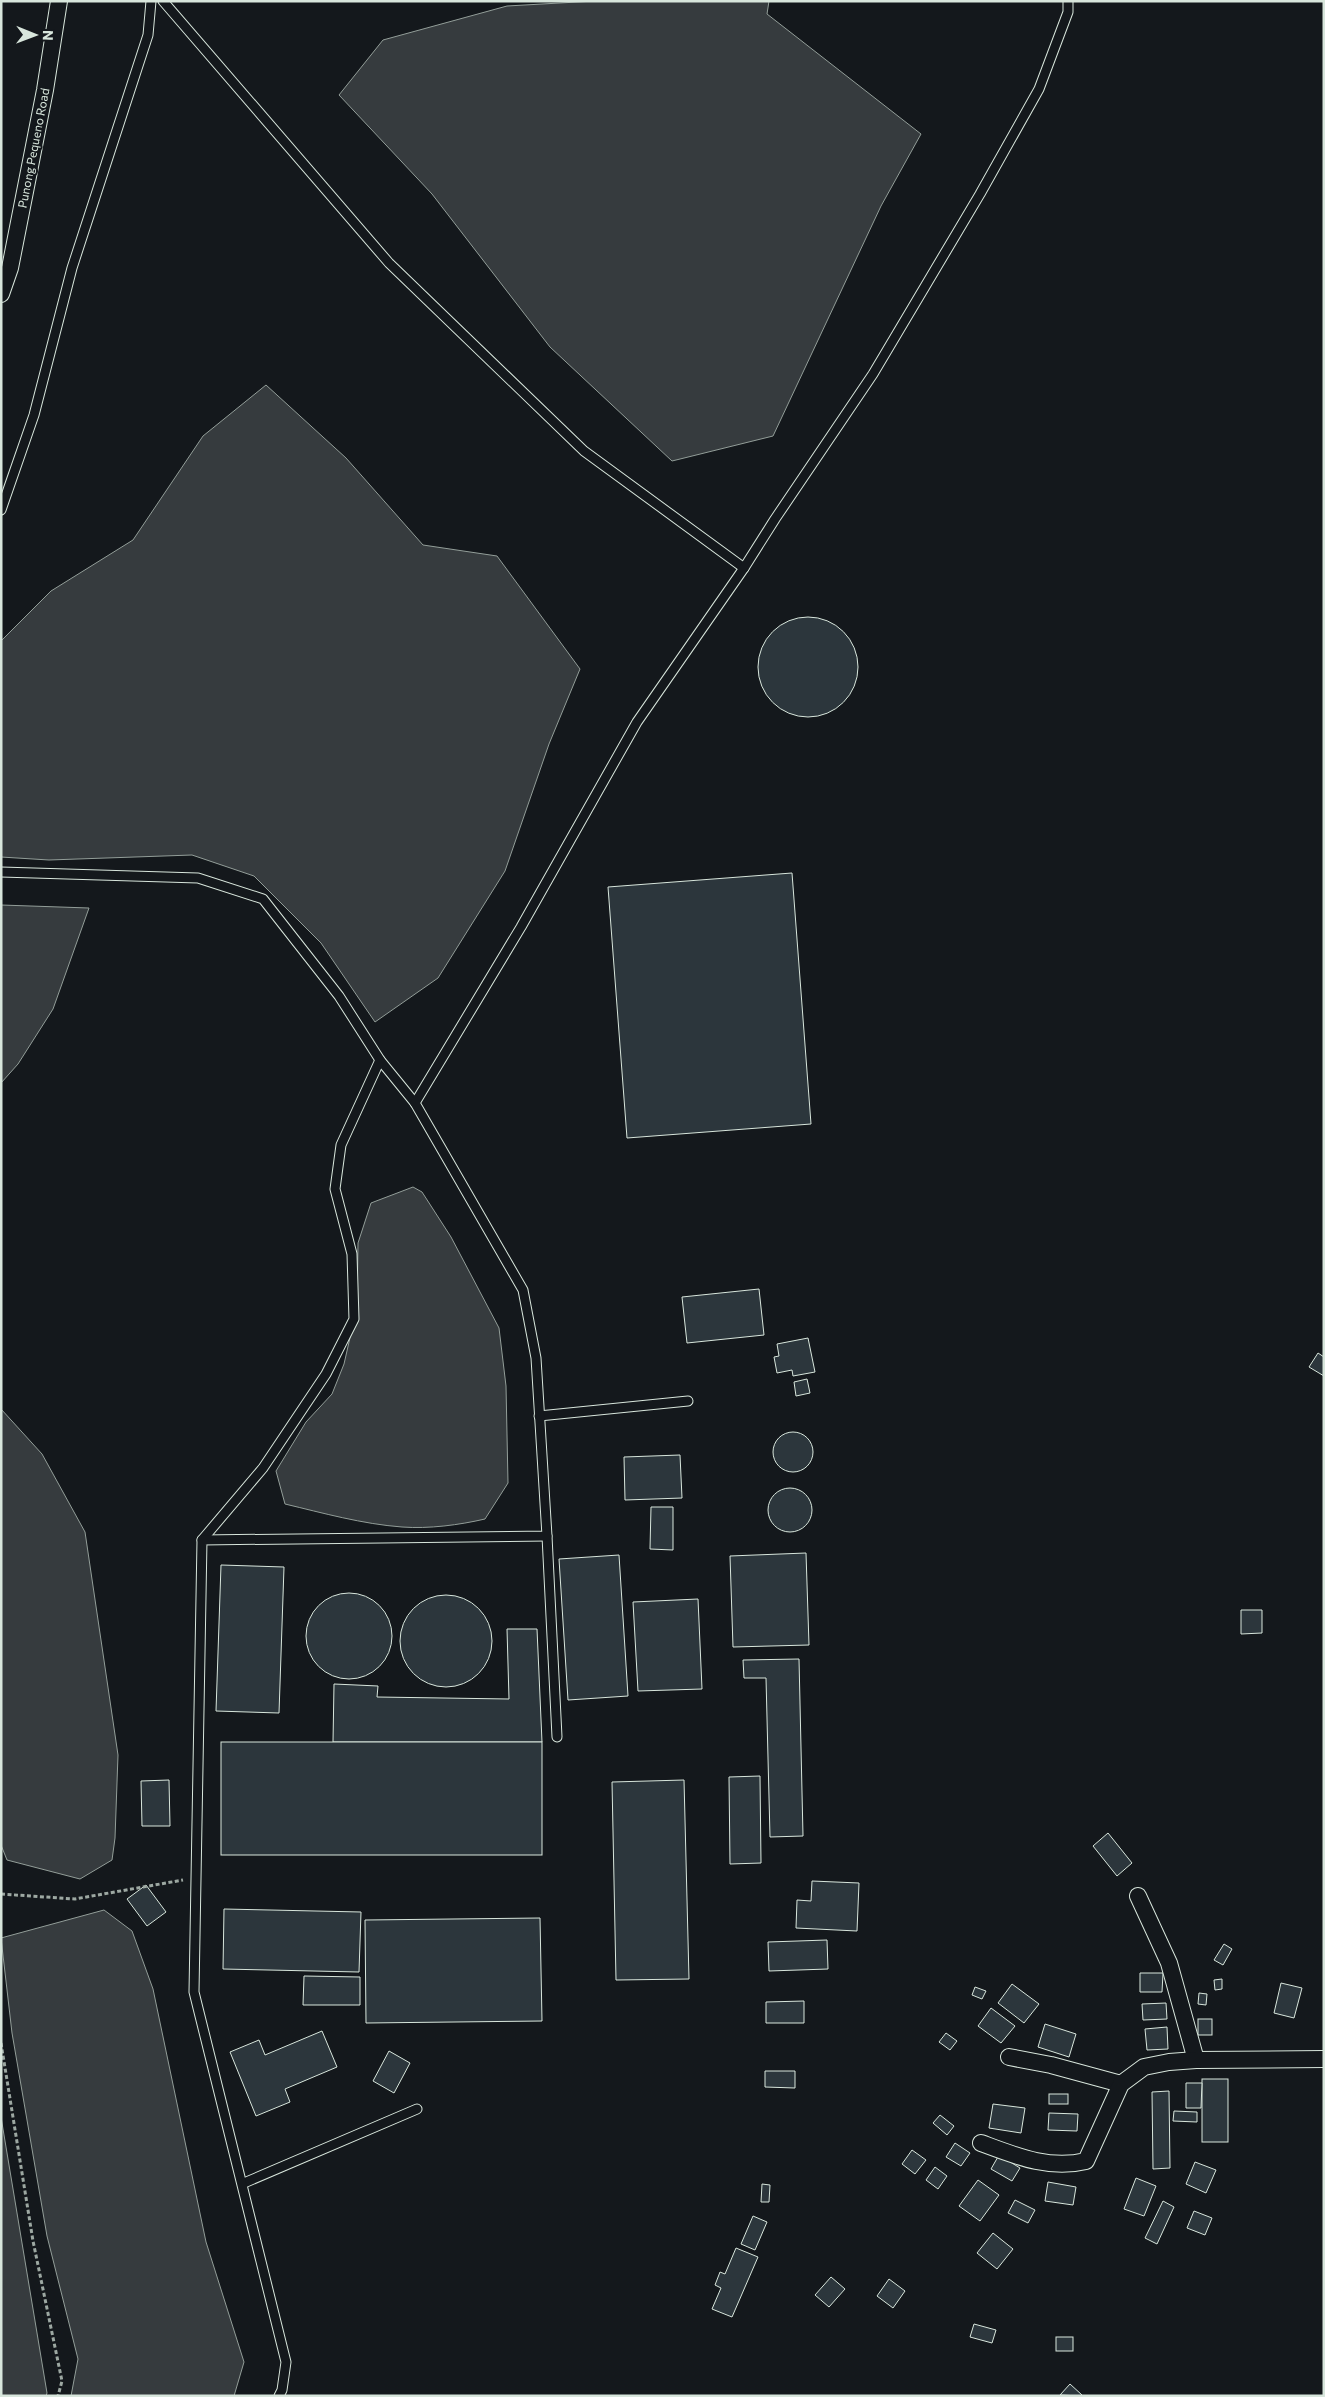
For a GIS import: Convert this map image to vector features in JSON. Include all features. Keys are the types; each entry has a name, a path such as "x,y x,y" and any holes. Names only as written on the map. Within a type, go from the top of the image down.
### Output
{"street":[{"name":"Punong Pequeno Road","path":"1,294 10,268 41,108 59,1"},
{"path":"1138,1896 1169,1962 1196,2060"},
{"path":"1009,2057 1051,2065 1121,2084"},
{"path":"981,2143 1013,2155 1046,2164 1068,2165 1086,2160 1121,2084 1144,2067 1169,2062 1196,2060 1324,2059"}],"lane":[{"path":"1,510 34,415 72,268 148,36 151,1"},
{"path":"163,1 389,263 584,451 744,568"},
{"path":"414,1102 520,927 637,722 744,568 775,518 873,374 980,194 1038,89 1068,12 1068,1"},
{"path":"1,872 198,878 262,899 339,996 380,1060 414,1102 524,1290 536,1358 557,1737"},
{"path":"279,2396 282,2390 286,2362 244,2183 194,1992 202,1540 264,1468 326,1374 354,1319 352,1254 335,1189 341,1145 380,1060"},
{"path":"539,1416 688,1401"},
{"path":"202,1540 547,1536"},
{"path":"244,2183 417,2109"}],"path":[{"path":"1,1894 75,1899 196,1878"},
{"path":"1,2042 33,2241 62,2382 58,2396"}],"shaded area":[{"path":"595,1 769,1 767,14 921,134 881,206 773,436 672,461 550,347 432,194 339,95 383,40 507,6"},
{"path":"266,385 346,458 423,545 497,556 580,669 549,744 505,871 438,978 375,1022 321,943 254,876 192,855 49,860 1,857 1,641 51,591 133,540 203,436"},
{"path":"1,905 89,908 53,1009 18,1064 1,1083"},
{"path":"413,1187 422,1192 451,1237 499,1328 506,1386 508,1483 485,1519 444,1526 387,1526 285,1504 276,1471 306,1422 332,1394 344,1364 357,1307 358,1243 371,1203"},
{"path":"1,1409 42,1454 85,1532 118,1755 115,1838 112,1860 80,1879 7,1860 1,1845"},
{"path":"104,1910 132,1931 153,1989 206,2242 244,2362 234,2396 71,2396 78,2359 47,2236 12,2033 1,1938"},
{"path":"1,2117 47,2393 46,2396 1,2396"}],"building":[{"path":"808,617 827,621 843,632 854,648 858,667 854,686 843,702 827,713 808,717 789,713 773,702 762,686 758,667 762,648 773,632 789,621"},
{"path":"792,873 811,1124 627,1138 608,887"},
{"path":"759,1289 764,1335 687,1343 682,1297"},
{"path":"808,1338 815,1372 793,1376 792,1370 777,1373 774,1357 779,1356 777,1344"},
{"path":"1318,1353 1324,1357 1324,1376 1309,1367"},
{"path":"807,1379 810,1393 796,1396 794,1382"},
{"path":"793,1432 807,1438 813,1452 807,1466 793,1472 779,1466 773,1452 779,1438"},
{"path":"680,1455 682,1498 625,1500 624,1457"},
{"path":"790,1488 802,1492 808,1498 812,1510 808,1522 802,1528 790,1532 778,1528 772,1522 768,1510 772,1498 778,1492"},
{"path":"651,1507 673,1507 673,1550 650,1549"},
{"path":"806,1553 809,1645 733,1647 730,1556"},
{"path":"619,1555 628,1696 568,1700 559,1559"},
{"path":"221,1565 284,1567 279,1713 216,1711"},
{"path":"341,1593 357,1593 366,1596 380,1605 389,1619 392,1636 389,1653 380,1667 366,1676 357,1679 341,1679 325,1672 313,1660 306,1644 306,1628 313,1612 325,1600"},
{"path":"446,1595 455,1596 472,1603 484,1615 491,1632 491,1650 484,1667 472,1679 455,1686 446,1687 437,1686 420,1679 408,1667 401,1650 400,1641 401,1632 408,1615 420,1603 437,1596"},
{"path":"698,1599 702,1689 638,1691 633,1602"},
{"path":"1241,1610 1262,1610 1262,1633 1241,1634"},
{"path":"507,1629 537,1629 542,1742 333,1742 334,1684 378,1686 377,1697 509,1699"},
{"path":"799,1659 803,1836 770,1837 766,1678 744,1678 743,1660"},
{"path":"221,1742 542,1742 542,1855 221,1855"},
{"path":"760,1776 761,1863 730,1864 729,1777"},
{"path":"169,1780 170,1826 142,1826 141,1781"},
{"path":"684,1780 689,1979 616,1980 612,1782"},
{"path":"1108,1833 1132,1863 1117,1876 1093,1846"},
{"path":"812,1881 859,1883 857,1931 796,1928 797,1900 811,1901"},
{"path":"146,1885 166,1912 147,1926 127,1899"},
{"path":"224,1909 361,1912 359,1972 223,1969"},
{"path":"540,1918 542,2021 366,2023 365,1920"},
{"path":"827,1940 828,1969 769,1971 768,1942"},
{"path":"1224,1944 1232,1949 1223,1965 1214,1960"},
{"path":"1140,1973 1163,1973 1162,1992 1140,1992"},
{"path":"304,1976 360,1977 360,2005 303,2005"},
{"path":"1222,1979 1222,1989 1215,1990 1214,1980"},
{"path":"1281,1983 1302,1988 1294,2018 1274,2013"},
{"path":"1012,1984 1039,2004 1024,2023 998,2003"},
{"path":"975,1987 986,1991 982,1999 972,1995"},
{"path":"1199,1993 1207,1994 1206,2005 1198,2004"},
{"path":"804,2001 804,2023 766,2023 766,2002"},
{"path":"1166,2003 1167,2019 1143,2020 1142,2004"},
{"path":"991,2008 1015,2026 1001,2043 978,2026"},
{"path":"1198,2019 1212,2019 1212,2035 1198,2035"},
{"path":"1045,2024 1076,2034 1069,2057 1038,2047"},
{"path":"1167,2027 1168,2049 1147,2050 1145,2029"},
{"path":"322,2031 337,2067 285,2089 290,2102 256,2116 230,2052 259,2040 265,2055"},
{"path":"946,2033 957,2041 950,2050 939,2042"},
{"path":"389,2051 410,2063 394,2093 373,2081"},
{"path":"765,2071 795,2071 795,2088 765,2087"},
{"path":"1202,2079 1228,2079 1228,2142 1202,2142"},
{"path":"1186,2083 1202,2083 1201,2108 1186,2108"},
{"path":"1169,2091 1170,2168 1153,2169 1152,2092"},
{"path":"1049,2094 1068,2094 1068,2104 1049,2104"},
{"path":"993,2104 1025,2108 1021,2133 989,2128"},
{"path":"1174,2111 1197,2112 1197,2122 1173,2121"},
{"path":"1049,2113 1078,2114 1077,2131 1048,2130"},
{"path":"940,2115 954,2126 947,2135 933,2123"},
{"path":"955,2143 970,2153 961,2166 946,2157"},
{"path":"912,2150 926,2160 915,2174 902,2164"},
{"path":"999,2155 1020,2168 1012,2181 991,2169"},
{"path":"1195,2162 1216,2170 1206,2193 1186,2184"},
{"path":"935,2167 947,2176 938,2189 926,2180"},
{"path":"1136,2178 1156,2186 1144,2216 1124,2209"},
{"path":"978,2180 999,2195 980,2221 959,2206"},
{"path":"1048,2182 1076,2187 1073,2205 1045,2201"},
{"path":"762,2184 770,2185 769,2202 761,2202"},
{"path":"1015,2200 1035,2210 1028,2223 1008,2213"},
{"path":"1163,2201 1174,2207 1157,2244 1145,2238"},
{"path":"1194,2211 1212,2218 1205,2235 1187,2228"},
{"path":"753,2216 767,2222 755,2250 741,2244"},
{"path":"993,2233 1013,2249 997,2269 977,2253"},
{"path":"736,2248 758,2257 732,2317 712,2309 721,2288 715,2285 720,2272 725,2274"},
{"path":"831,2277 845,2289 829,2307 815,2295"},
{"path":"889,2279 905,2291 893,2308 877,2296"},
{"path":"974,2324 996,2330 992,2343 970,2337"},
{"path":"1056,2337 1073,2337 1073,2351 1056,2351"},
{"path":"1070,2384 1082,2395 1081,2396 1060,2395"}]}
